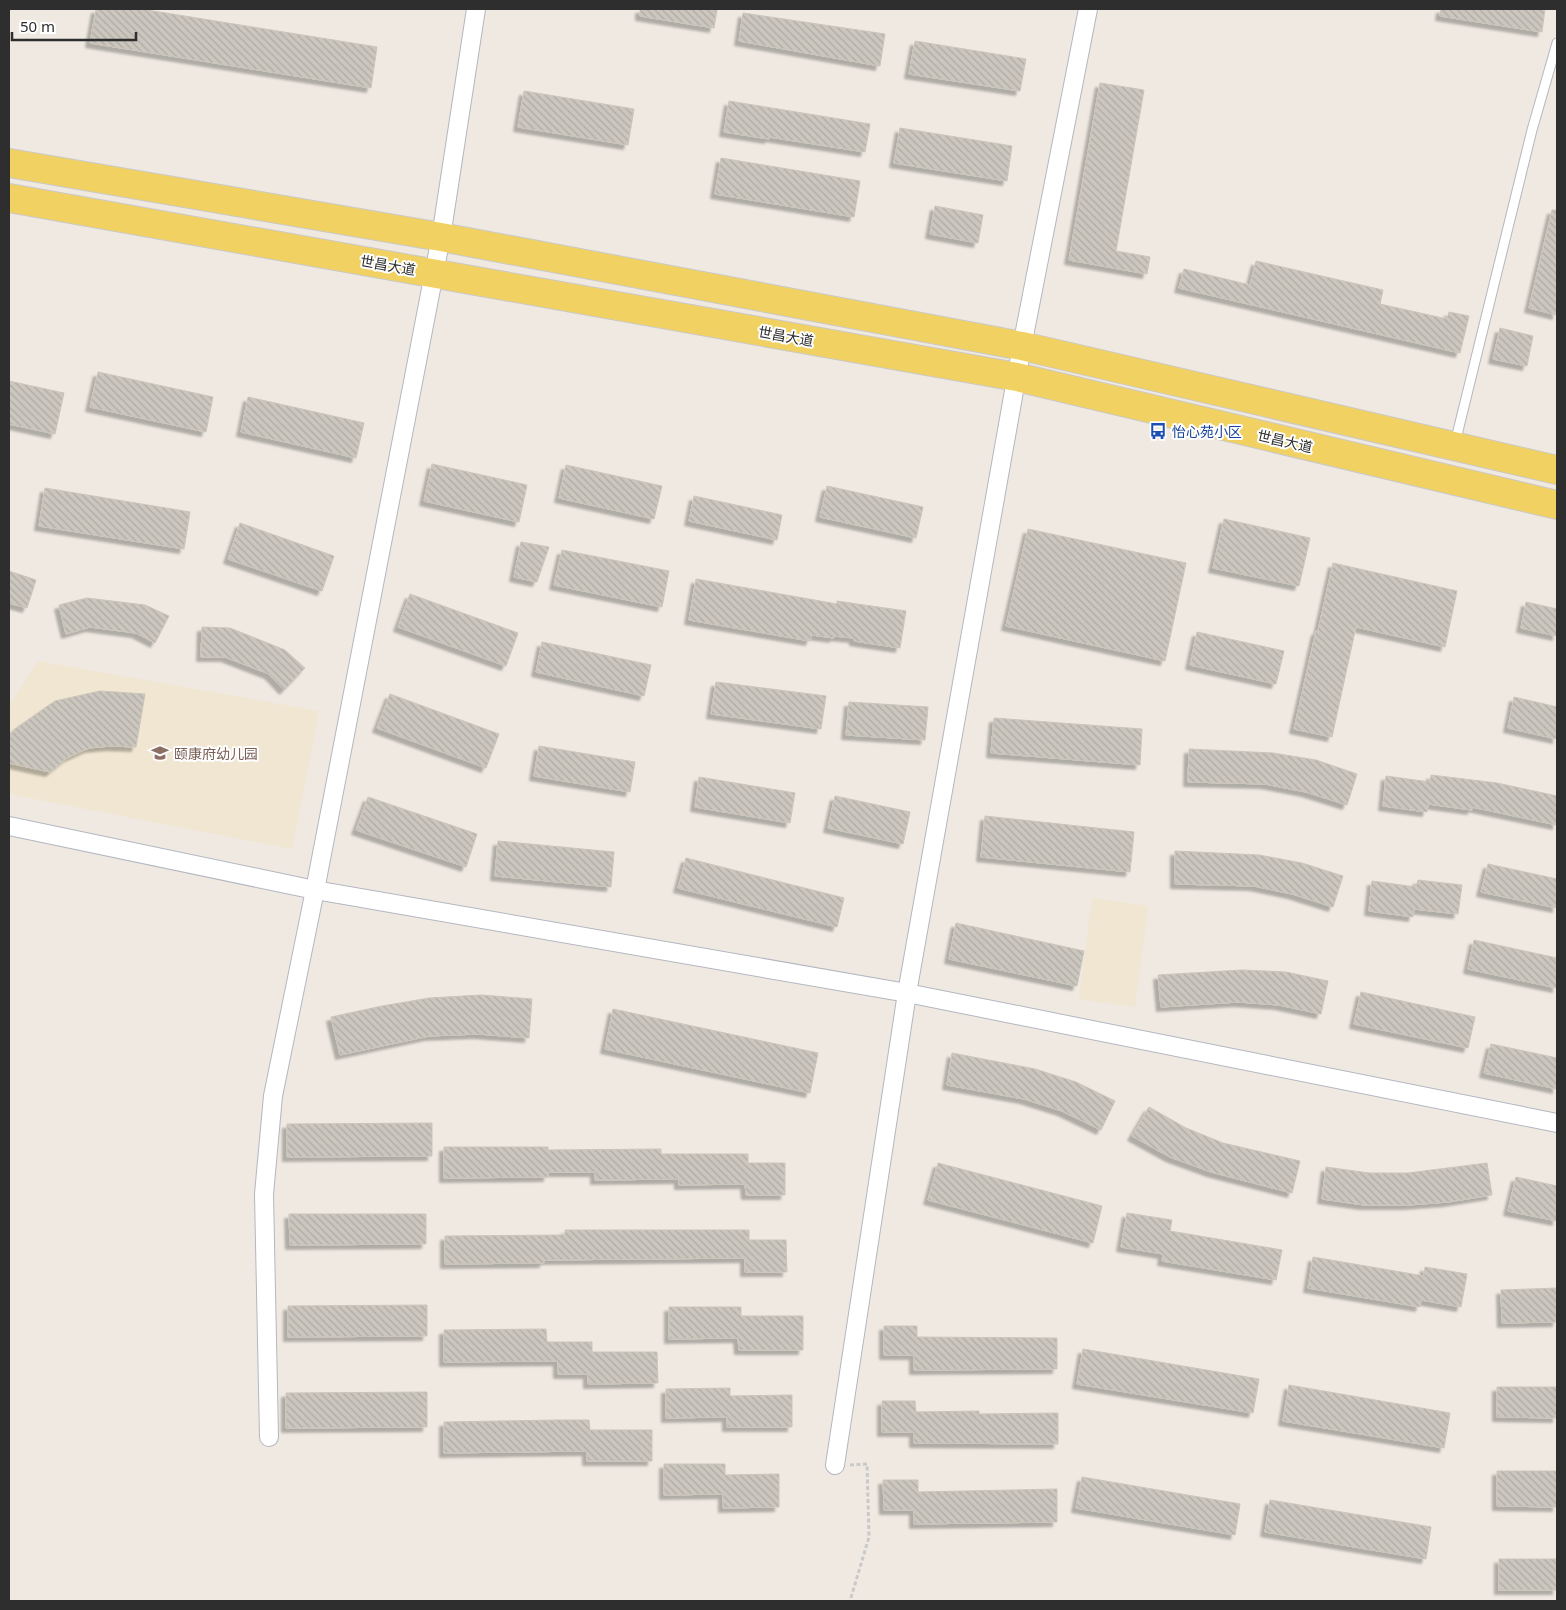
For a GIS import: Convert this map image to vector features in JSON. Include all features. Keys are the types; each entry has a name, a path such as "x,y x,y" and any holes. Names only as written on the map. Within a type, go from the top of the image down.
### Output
{"main road":[{"path":"9,163 440,237 1022,346 1557,470"},
{"name":"世昌大道","path":"9,198 1017,377 1557,505"}],"street":[{"path":"269,1437 264,1194 273,1096 315,890 434,273 476,9"},
{"path":"835,1465 907,993 1022,346 1088,9"},
{"path":"9,826 315,890 907,993 1557,1123"}],"lane":[{"path":"1455,446 1532,130 1557,42"}],"path":[{"path":"835,1465 867,1464 869,1537 850,1601"}],"shaded area":[{"name":"颐康府幼儿园","path":"38,661 319,711 292,849 9,794 9,706"},
{"path":"1092,898 1148,906 1135,1007 1079,999"}],"building":[{"path":"96,9 141,9 377,47 371,88 90,43"},
{"path":"640,9 717,10 714,28 640,16"},
{"path":"1441,9 1545,9 1542,32 1440,16"},
{"path":"743,13 885,34 880,66 739,41"},
{"path":"915,41 1026,59 1020,91 909,74"},
{"path":"1100,83 1144,90 1116,251 1150,257 1147,274 1069,260"},
{"path":"524,91 634,109 628,145 518,127"},
{"path":"729,101 870,124 865,152 724,132"},
{"path":"900,128 1012,146 1007,181 894,163"},
{"path":"721,158 860,181 854,217 715,194"},
{"path":"935,206 983,215 978,243 930,234"},
{"path":"1552,210 1557,210 1557,315 1529,308"},
{"path":"1256,261 1383,290 1380,304 1447,319 1449,312 1469,316 1460,353 1179,288 1184,269 1250,285"},
{"path":"1500,328 1533,336 1527,366 1493,359"},
{"path":"98,372 213,397 206,432 90,407"},
{"path":"9,381 64,393 55,434 9,424"},
{"path":"248,397 364,423 356,458 241,432"},
{"path":"432,464 527,485 519,522 424,501"},
{"path":"566,465 662,486 654,519 559,498"},
{"path":"827,486 923,507 916,538 820,517"},
{"path":"45,488 190,512 184,549 39,526"},
{"path":"694,496 782,515 777,540 689,521"},
{"path":"1224,519 1310,538 1299,586 1213,568"},
{"path":"240,523 334,556 322,591 228,559"},
{"path":"1028,529 1186,563 1165,661 1006,626"},
{"path":"521,542 549,547 537,582 514,577"},
{"path":"562,550 669,571 662,607 554,585"},
{"path":"1333,563 1457,591 1445,647 1356,627 1332,737 1294,729"},
{"path":"9,571 36,580 27,608 9,603"},
{"path":"696,579 837,604 837,601 906,611 900,648 854,641 854,638 834,636 834,638 812,635 810,641 689,620"},
{"path":"410,594 518,633 506,666 398,627"},
{"path":"87,598 145,605 169,616 155,643 136,633 90,627 66,634 59,605"},
{"path":"1526,602 1557,609 1557,636 1521,628"},
{"path":"202,627 230,628 285,650 305,668 284,690 269,674 225,657 201,657"},
{"path":"1197,632 1284,651 1276,684 1190,665"},
{"path":"542,642 651,665 644,696 536,672"},
{"path":"716,682 826,696 821,729 711,714"},
{"path":"100,691 145,694 136,747 111,746 89,748 67,758 50,772 9,763 9,737 15,729 55,701"},
{"path":"390,694 499,734 486,768 377,728"},
{"path":"1514,697 1557,707 1557,739 1508,728"},
{"path":"849,702 928,707 925,740 846,735"},
{"path":"994,718 1142,729 1140,765 991,753"},
{"path":"539,746 635,762 630,792 534,776"},
{"path":"1189,749 1273,753 1316,760 1357,774 1347,805 1306,792 1265,784 1188,782"},
{"path":"1431,775 1497,783 1557,796 1557,825 1472,807 1472,810 1428,804 1427,812 1383,806 1386,776 1430,782"},
{"path":"699,777 795,793 790,823 695,807"},
{"path":"835,796 910,812 903,844 828,828"},
{"path":"368,797 477,834 466,867 356,830"},
{"path":"985,816 1134,832 1130,872 981,857"},
{"path":"498,841 614,852 611,887 495,876"},
{"path":"1175,851 1259,855 1302,863 1343,876 1333,907 1292,894 1254,886 1175,884"},
{"path":"686,858 844,898 837,927 678,888"},
{"path":"1488,864 1557,879 1557,908 1481,892"},
{"path":"1418,880 1462,885 1458,914 1414,909 1413,917 1369,911 1372,881 1416,887"},
{"path":"956,923 1084,951 1077,986 949,959"},
{"path":"1474,940 1557,958 1557,988 1468,969"},
{"path":"1242,970 1286,972 1328,981 1321,1014 1279,1005 1238,1002 1161,1007 1158,975"},
{"path":"1361,992 1475,1017 1468,1048 1354,1024"},
{"path":"481,995 532,999 529,1038 478,1034 429,1036 340,1055 331,1017 429,998"},
{"path":"613,1009 818,1053 810,1093 605,1049"},
{"path":"1491,1044 1557,1058 1557,1089 1484,1073"},
{"path":"952,1053 1035,1069 1076,1082 1115,1101 1101,1130 1062,1111 1024,1099 947,1085"},
{"path":"1149,1107 1186,1128 1223,1143 1300,1161 1292,1193 1211,1172 1170,1157 1132,1136"},
{"path":"432,1123 432,1156 287,1157 287,1124"},
{"path":"444,1147 548,1147 548,1150 661,1149 661,1154 748,1154 748,1163 785,1163 785,1195 746,1195 745,1184 679,1185 679,1179 595,1180 595,1172 548,1172 548,1177 444,1178"},
{"path":"938,1163 1102,1206 1093,1243 928,1200"},
{"path":"1487,1163 1492,1195 1448,1202 1408,1205 1364,1205 1322,1199 1326,1167 1369,1173 1408,1173"},
{"path":"1516,1177 1557,1186 1557,1221 1508,1211"},
{"path":"1127,1213 1172,1220 1170,1231 1282,1250 1276,1280 1162,1261 1163,1254 1121,1247"},
{"path":"289,1214 426,1214 426,1244 290,1245"},
{"path":"565,1230 749,1230 749,1240 786,1240 787,1272 745,1272 745,1258 544,1260 544,1263 445,1264 445,1236 565,1235"},
{"path":"1313,1257 1424,1276 1425,1267 1467,1274 1461,1307 1421,1300 1420,1307 1308,1288"},
{"path":"1557,1288 1557,1322 1502,1323 1501,1290"},
{"path":"427,1305 427,1336 288,1337 288,1306"},
{"path":"669,1307 741,1307 741,1316 803,1316 803,1350 739,1350 738,1338 669,1339"},
{"path":"884,1326 917,1326 917,1337 1057,1338 1057,1369 914,1370 914,1355 884,1355"},
{"path":"546,1329 547,1342 592,1342 592,1352 657,1352 658,1383 588,1384 588,1374 558,1374 558,1361 444,1362 444,1330"},
{"path":"1083,1349 1259,1379 1253,1413 1077,1384"},
{"path":"1289,1385 1450,1413 1444,1448 1283,1421"},
{"path":"1497,1387 1557,1387 1557,1418 1497,1417"},
{"path":"730,1388 730,1396 792,1395 792,1427 727,1427 727,1417 666,1418 666,1389"},
{"path":"427,1392 427,1427 286,1428 286,1393"},
{"path":"882,1401 915,1401 916,1412 979,1411 979,1414 1058,1413 1058,1444 914,1443 914,1432 882,1432"},
{"path":"589,1420 590,1430 652,1430 652,1461 587,1461 587,1451 444,1453 444,1422"},
{"path":"664,1464 725,1464 725,1475 779,1474 779,1507 723,1508 723,1494 664,1495"},
{"path":"1497,1471 1557,1471 1557,1507 1497,1506"},
{"path":"1082,1477 1240,1504 1235,1535 1076,1508"},
{"path":"883,1480 918,1480 918,1492 1057,1489 1057,1522 914,1524 914,1510 884,1510"},
{"path":"1270,1500 1431,1527 1426,1559 1265,1532"},
{"path":"1499,1559 1557,1559 1557,1590 1499,1590"}],"place":[{"name":"怡心苑小区","path":"1158,431"},
{"name":"颐康府幼儿园","path":"160,753"}]}
